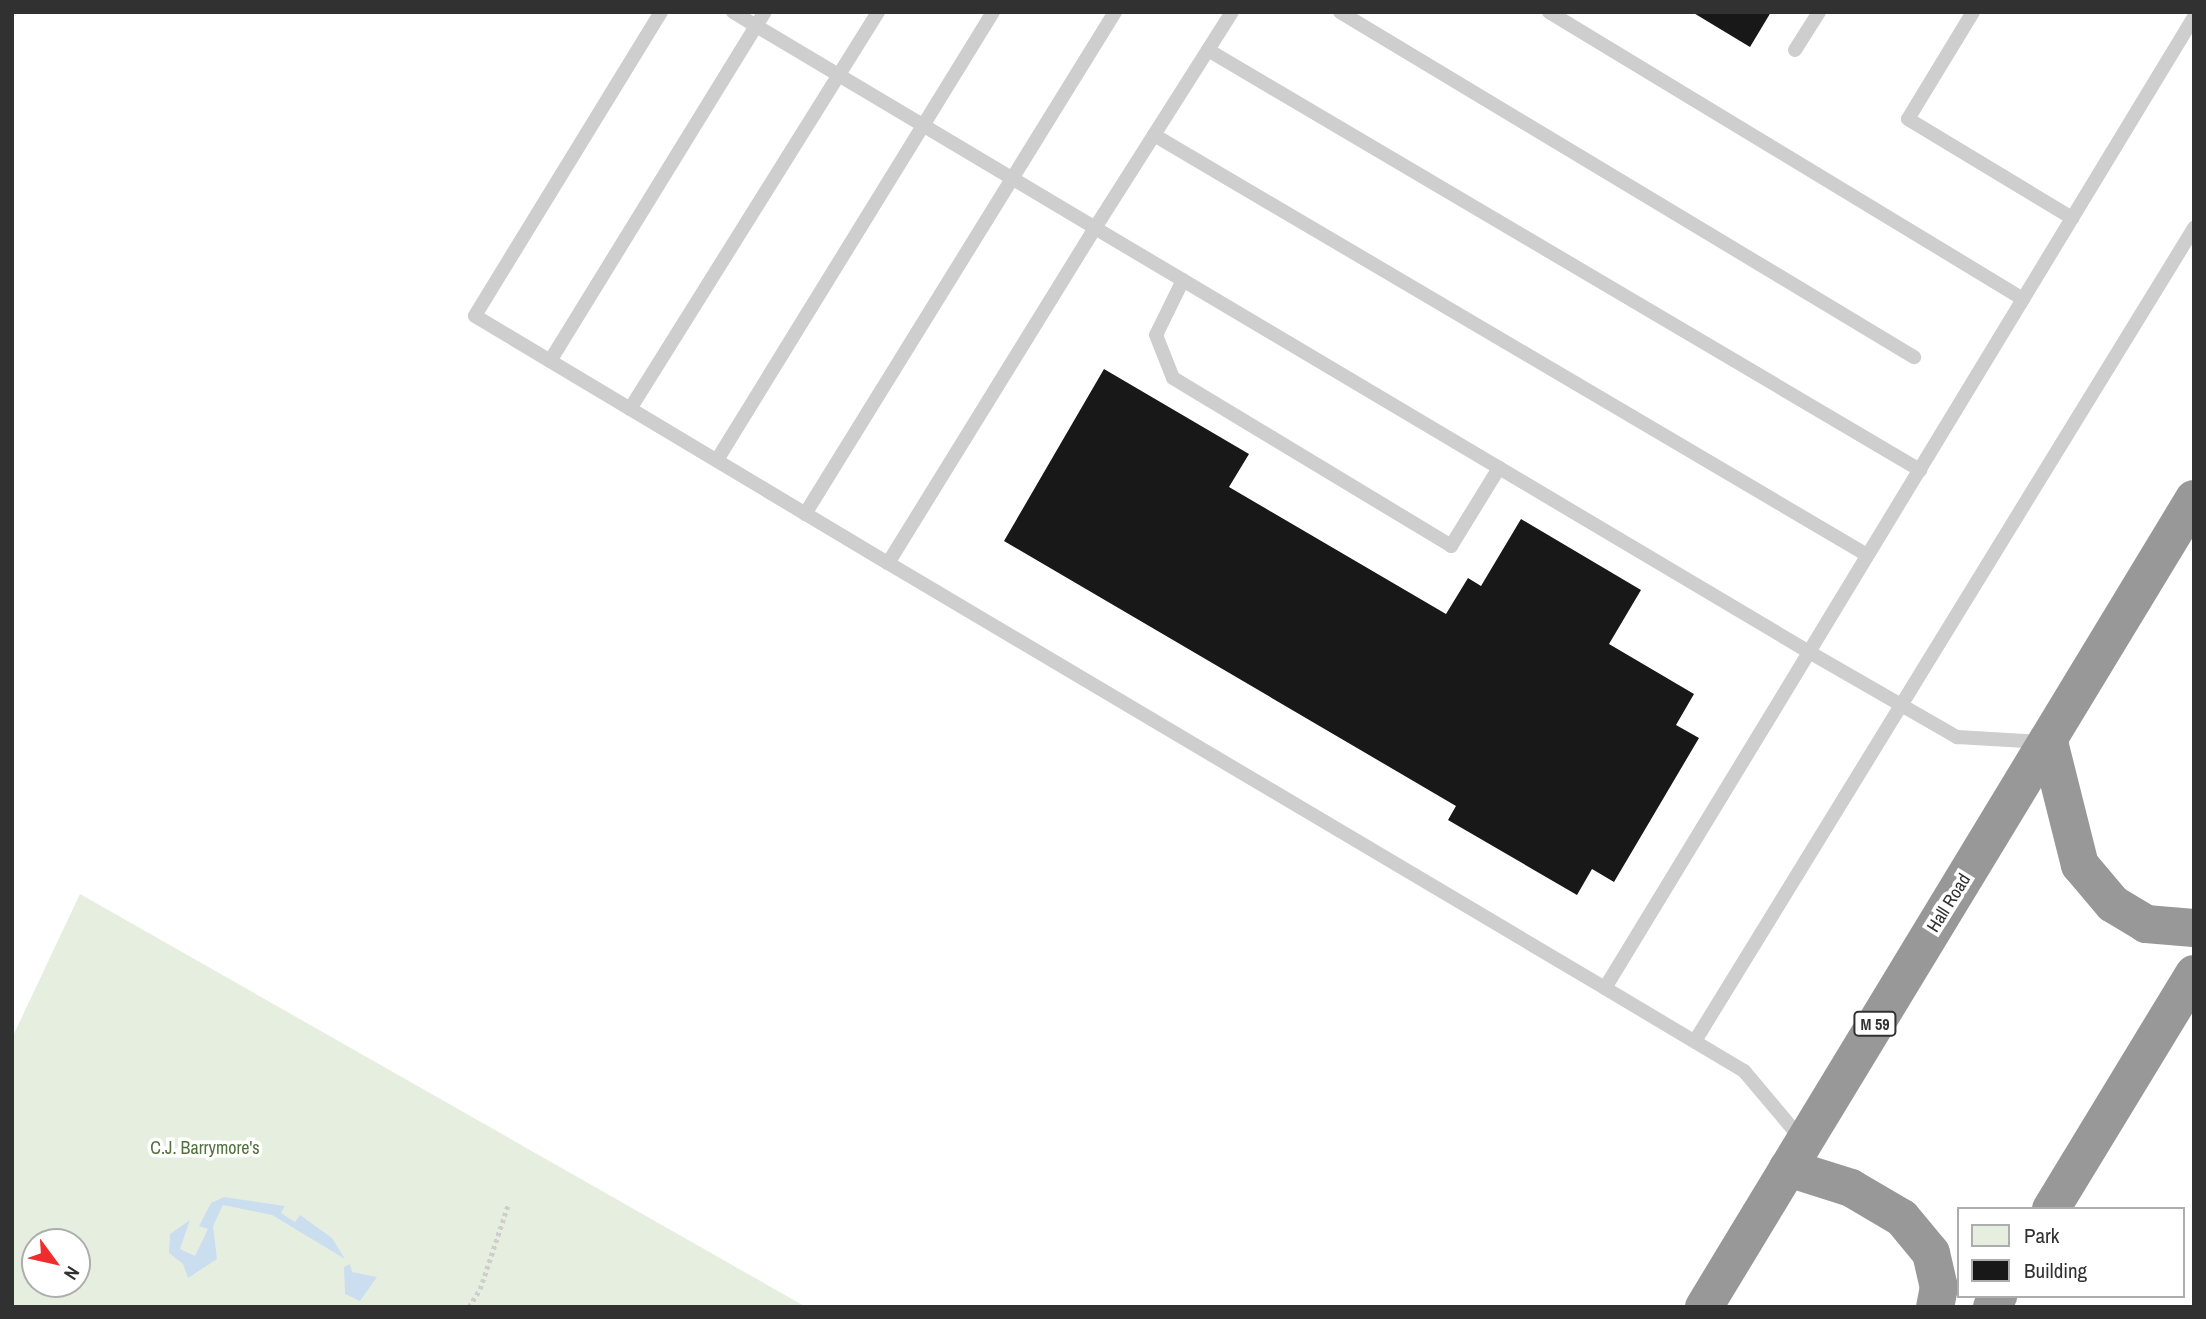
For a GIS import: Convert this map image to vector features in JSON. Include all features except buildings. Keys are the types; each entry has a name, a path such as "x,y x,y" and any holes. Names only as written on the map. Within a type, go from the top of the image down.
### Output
{"highway":[{"name":"Hall Road","path":"1704,1307 2194,499"},
{"path":"2049,742 2080,865 2113,904 2146,924 2194,928"},
{"path":"2052,1207 2194,974"},
{"path":"1796,1155 1902,1218 1930,1253 1939,1287 1935,1307"}],"lane":[{"path":"661,12 475,316 1744,1071 1796,1155"},
{"path":"733,12 1900,706 1957,737 2049,742"},
{"path":"550,361 765,12"},
{"path":"630,409 878,12"},
{"path":"717,460 993,12"},
{"path":"805,514 1010,177 1115,12"},
{"path":"888,563 1232,12"},
{"path":"1340,12 1914,357"},
{"path":"1549,12 2023,299"},
{"path":"1795,50 1819,12"},
{"path":"1973,12 1908,119 2072,218"},
{"path":"1605,988 2194,17"},
{"path":"1208,50 1920,470"},
{"path":"1154,135 1867,555"},
{"path":"1696,1041 2194,228"},
{"path":"1183,280 1156,335 1173,378 1451,546 1499,468"}],"path":[{"path":"469,1307 480,1289 508,1205"}],"green space":[{"name":"C.J. Barrymore's","path":"80,894 806,1307 12,1307 12,1038"}],"water":[{"path":"224,1197 285,1206 281,1213 295,1222 300,1215 332,1238 345,1259 272,1215 223,1205 213,1226 217,1259 188,1278 183,1264 169,1253 170,1234 190,1220 180,1249 195,1256 208,1229 199,1226 211,1203"},
{"path":"350,1264 352,1272 377,1277 360,1301 345,1294 344,1267"}]}
